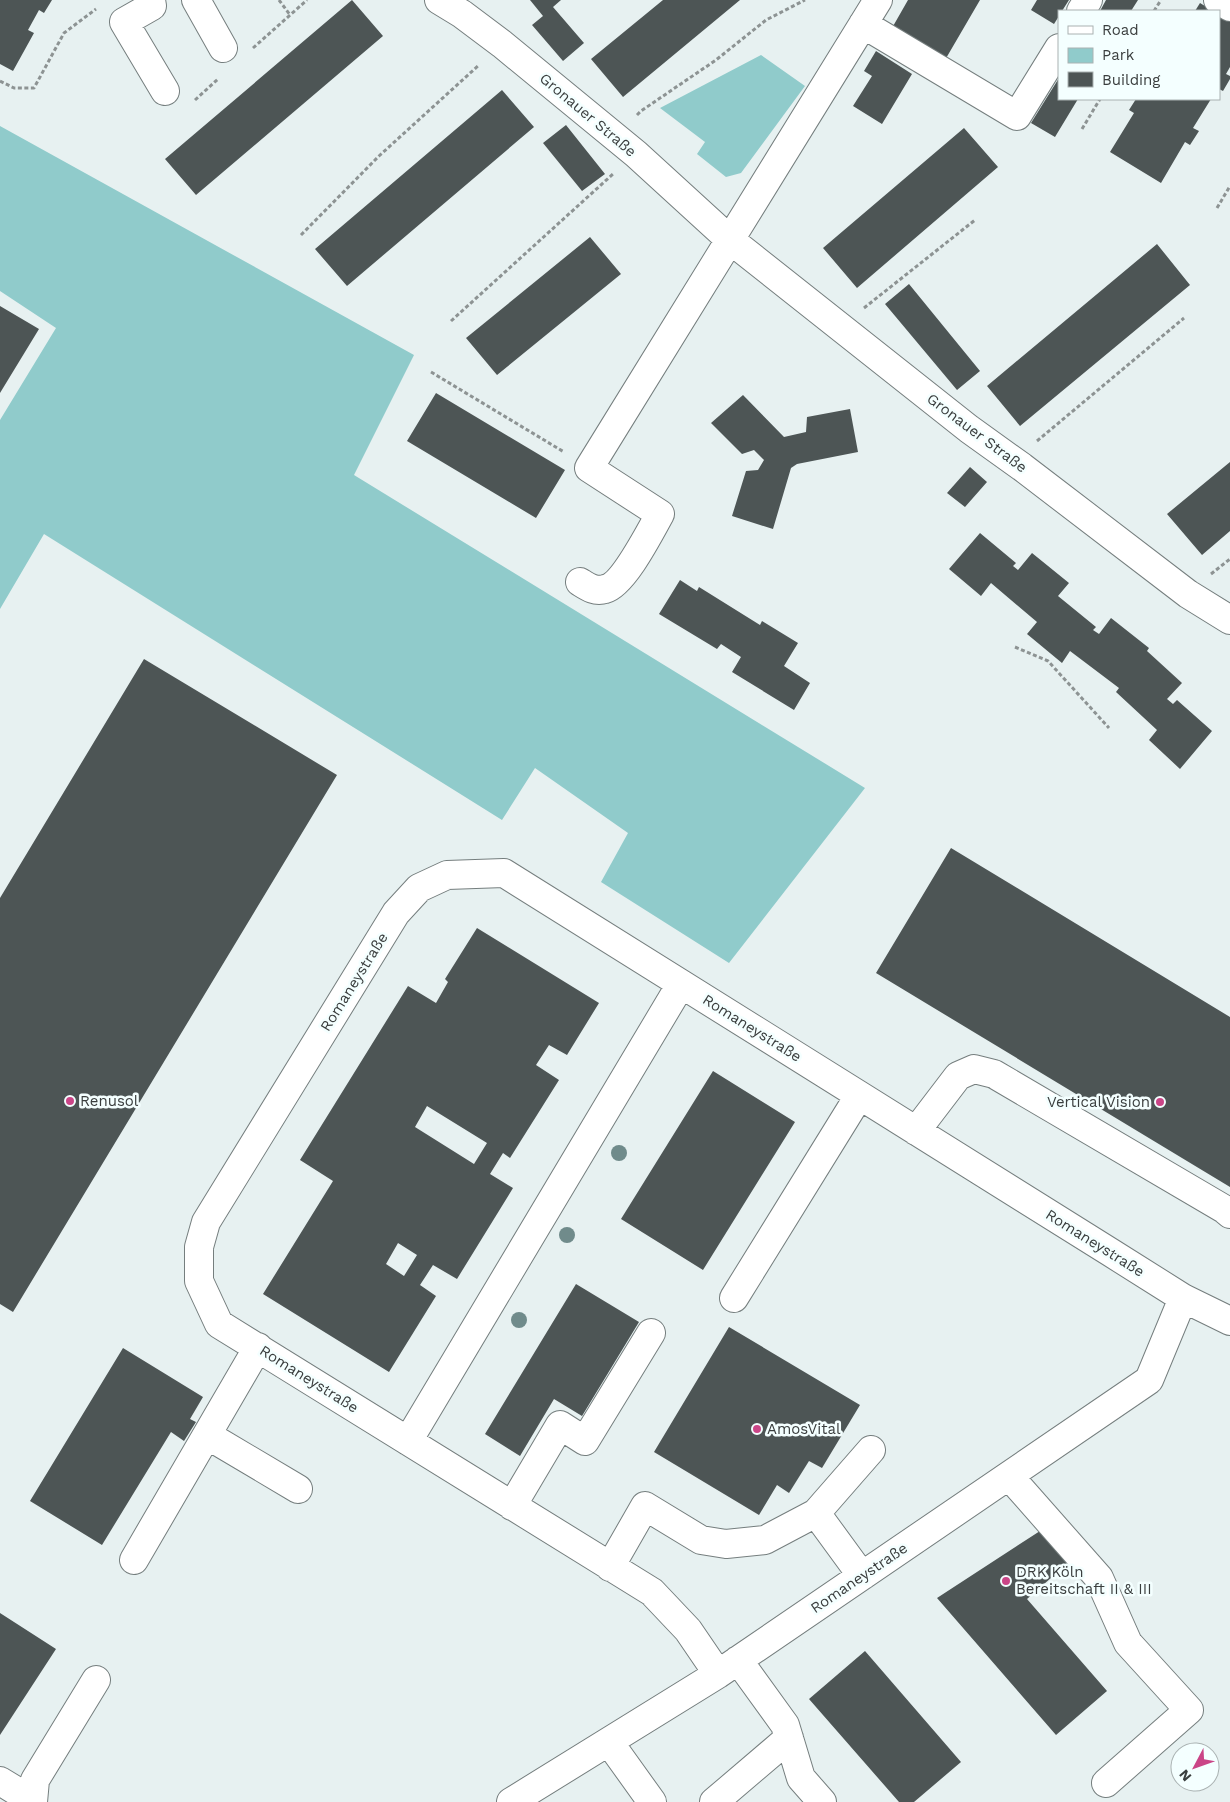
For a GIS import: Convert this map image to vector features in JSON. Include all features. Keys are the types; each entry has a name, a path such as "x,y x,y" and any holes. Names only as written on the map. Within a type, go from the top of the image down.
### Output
{"street":[{"path":"151,0 152,6 124,22 165,91"},
{"path":"196,0 223,48"},
{"name":"Gronauer Straße","path":"439,0 462,14 502,44 626,146 729,239 969,429 1014,461 1188,594 1230,620"},
{"path":"580,582 591,589 605,590 615,586 660,514 589,468 878,0"},
{"path":"1218,0 1230,7"},
{"path":"863,24 1016,116 1058,50"},
{"name":"Romaneystraße","path":"728,1667 688,1630 652,1592 220,1324 199,1281 199,1247 206,1222 396,913 419,888 447,875 504,873 1184,1298 1230,1321"},
{"path":"408,1441 681,984"},
{"path":"916,1131 958,1076 974,1069 994,1074 1230,1214"},
{"path":"734,1298 859,1096"},
{"name":"Romaneystraße","path":"511,1802 728,1667 1149,1380 1184,1298"},
{"path":"512,1506 560,1425 585,1441 651,1333"},
{"path":"134,1560 258,1348"},
{"path":"207,1435 298,1489"},
{"path":"610,1567 645,1506 701,1540 726,1544 765,1540 816,1513 871,1450"},
{"path":"1009,1476 1099,1578 1128,1643 1189,1710 1106,1783"},
{"path":"816,1513 862,1576"},
{"path":"728,1667 785,1725 801,1778 822,1802"},
{"path":"0,1781 33,1801 35,1780 96,1680"},
{"path":"714,1802 789,1738"},
{"path":"608,1742 652,1802"}],"path":[{"path":"279,0 290,15"},
{"path":"451,321 626,146 641,111 716,60 766,20 805,0"},
{"path":"0,81 14,88 34,88 64,33 99,7"},
{"path":"301,235 379,156 502,44"},
{"path":"1082,129 1099,100"},
{"path":"1217,208 1230,186"},
{"path":"840,326 974,220"},
{"path":"1014,461 1184,318"},
{"path":"432,372 589,468"},
{"path":"1015,647 1048,661 1110,728"}],"green space":[{"path":"761,55 805,86 741,173 726,177 697,154 705,142 660,108"},
{"path":"0,126 414,355 354,475 865,788 729,963 601,882 628,833 535,768 502,820 44,534 0,609 0,420 56,328 0,291"}],"building":[{"path":"0,0 52,0 44,13 39,10 28,30 34,33 13,71 0,64"},
{"path":"352,0 383,36 196,195 165,159"},
{"path":"530,0 561,0 553,7 584,43 563,61 532,25 543,16"},
{"path":"663,0 740,0 623,97 591,59"},
{"path":"908,0 980,0 945,60 892,28"},
{"path":"1037,0 1069,0 1063,10 1058,10 1058,18 1054,24 1031,10"},
{"path":"1106,0 1138,0 1132,10 1101,10"},
{"path":"1200,3 1211,10 1196,10"},
{"path":"1220,15 1230,21 1230,67 1226,74 1230,76 1230,79 1223,91 1220,90"},
{"path":"876,51 912,74 882,124 853,106 872,76 864,71"},
{"path":"1058,80 1058,100 1077,100 1055,137 1031,123"},
{"path":"502,90 534,127 347,286 315,249"},
{"path":"1135,100 1210,100 1193,128 1199,131 1190,145 1185,142 1161,183 1110,152 1134,113 1129,110"},
{"path":"566,125 605,174 582,191 543,143"},
{"path":"964,128 998,167 857,288 823,248"},
{"path":"590,237 621,274 497,375 466,338"},
{"path":"1157,244 1190,285 1020,426 987,386"},
{"path":"909,284 980,371 957,390 885,304"},
{"path":"0,306 39,329 0,393"},
{"path":"436,393 565,470 536,518 407,441"},
{"path":"743,395 784,437 806,432 807,417 850,409 858,452 797,464 791,468 773,529 732,516 746,471 758,470 764,460 754,450 742,454 711,423"},
{"path":"1230,462 1230,531 1202,555 1167,514"},
{"path":"970,467 987,482 965,507 947,493"},
{"path":"980,533 1016,563 1013,566 1018,570 1032,553 1069,583 1058,596 1096,627 1093,630 1099,634 1111,618 1149,648 1147,651 1182,683 1167,699 1173,704 1177,700 1212,731 1180,769 1149,740 1157,730 1116,692 1119,688 1070,651 1062,663 1027,634 1037,622 991,583 981,596 949,569"},
{"path":"680,580 697,591 699,587 760,625 762,621 798,643 784,666 810,683 794,710 732,672 741,657 721,644 717,649 659,614"},
{"name":"Renusol","path":"144,659 337,775 13,1312 0,1304 0,898"},
{"name":"Vertical Vision","path":"951,848 1230,1017 1230,1187 876,973"},
{"path":"477,928 599,1003 567,1055 549,1045 536,1065 559,1080 510,1158 503,1153 490,1174 513,1188 457,1279 433,1265 420,1285 436,1296 389,1372 263,1294 333,1181 300,1160 408,986 436,1003 448,982 445,979","holes":["427,1106 487,1143 474,1164 415,1127","398,1243 417,1255 404,1276 386,1264"]},
{"path":"713,1071 795,1122 703,1270 621,1219"},
{"path":"576,1284 639,1322 582,1416 554,1399 520,1456 485,1434"},
{"name":"AmosVital","path":"729,1327 860,1405 822,1468 809,1461 789,1493 777,1485 759,1515 654,1452"},
{"path":"123,1348 203,1397 190,1419 196,1422 184,1441 171,1432 102,1545 30,1501"},
{"path":"1040,1531 1068,1563 1027,1599 1107,1691 1056,1735 937,1598"},
{"path":"0,1613 56,1649 0,1735"},
{"path":"865,1651 961,1762 914,1802 899,1802 809,1699"}],"place":[{"name":"Renusol","path":"70,1101"},
{"name":"Vertical Vision","path":"1160,1102"},
{"name":"AmosVital","path":"757,1429"},
{"name":"DRK Köln Bereitschaft II & III","path":"1006,1581"}]}
